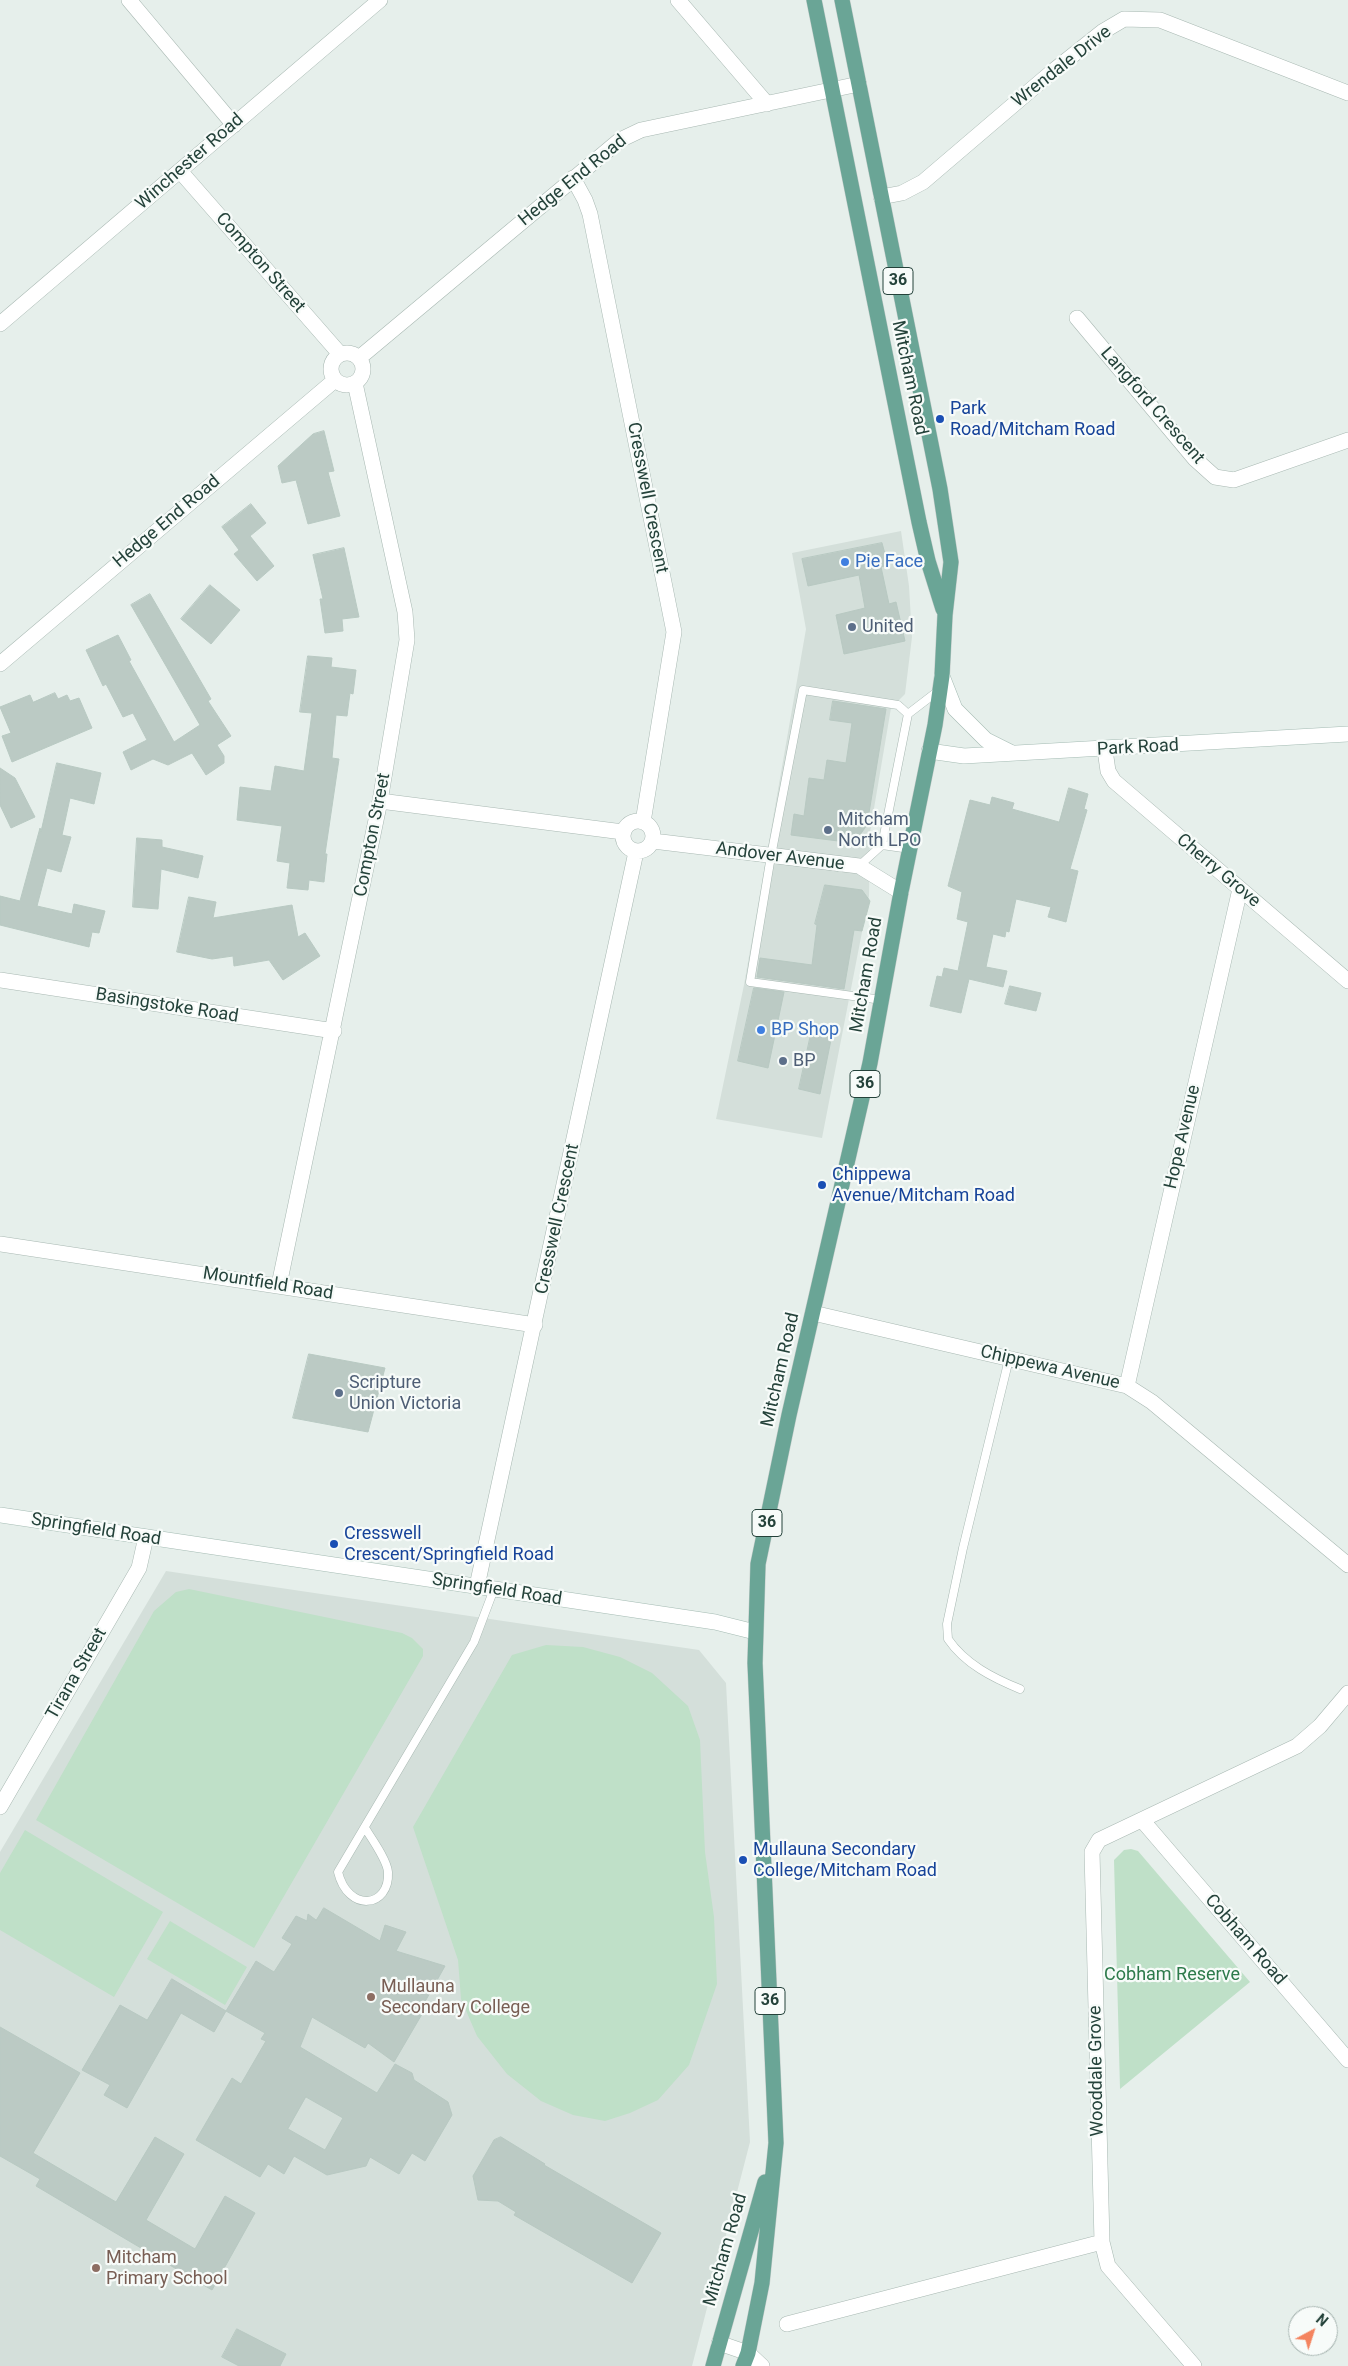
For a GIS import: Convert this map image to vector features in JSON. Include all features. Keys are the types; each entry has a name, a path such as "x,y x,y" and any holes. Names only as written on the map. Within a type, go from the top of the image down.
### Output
{"main road":[{"name":"Mitcham Road","path":"814,0 919,522 928,561 945,615"},
{"name":"Mitcham Road","path":"745,2359 762,2284 776,2143 755,1632 758,1564 789,1414 870,1063 941,683 945,615 951,562 940,489 842,0"},
{"path":"853,201 881,197"},
{"name":"Mitcham Road","path":"713,2366 776,2143"}],"street":[{"path":"129,0 234,125"},
{"name":"Winchester Road","path":"0,324 380,0"},
{"path":"678,0 767,104"},
{"name":"Wrendale Drive","path":"881,197 902,193 923,182 1053,71 1102,32 1124,19 1160,20 1348,93"},
{"name":"Hedge End Road","path":"360,358 620,140 640,130 859,84"},
{"name":"Compton Street","path":"180,171 340,354"},
{"name":"Cresswell Crescent","path":"573,178 590,214 674,632 642,822"},
{"name":"Langford Crescent","path":"1077,318 1195,459 1215,477 1234,480 1348,440"},
{"path":"350,353 360,358 364,372 355,383 345,385 335,380 331,366 340,354 350,353"},
{"name":"Hedge End Road","path":"0,664 335,380"},
{"name":"Compton Street","path":"279,1285 334,1031 380,801 407,640 405,612 355,383"},
{"path":"941,683 956,709 986,740 1014,754"},
{"name":"Park Road","path":"929,751 954,756 1014,754 1348,734"},
{"name":"Cherry Grove","path":"1105,750 1108,771 1114,781 1348,981"},
{"path":"380,801 623,832"},
{"path":"633,822 642,822 650,827 653,841 644,850 636,852 627,847 624,842 623,832 633,822"},
{"name":"Andover Avenue","path":"653,841 859,866 901,892"},
{"name":"Cresswell Crescent","path":"477,1586 535,1326 636,852"},
{"name":"Hope Avenue","path":"1127,1386 1240,889"},
{"name":"Basingstoke Road","path":"0,980 334,1031"},
{"name":"Mountfield Road","path":"0,1244 279,1285 535,1326"},
{"name":"Chippewa Avenue","path":"813,1313 1127,1386 1152,1402 1348,1565"},
{"name":"Springfield Road","path":"0,1515 714,1622 755,1632"},
{"name":"Tirana Street","path":"0,1807 139,1568 146,1537"},
{"name":"Wooddale Grove","path":"1194,2366 1108,2266 1102,2242 1092,1852 1098,1840 1297,1746 1320,1726 1348,1693"},
{"name":"Cobham Road","path":"1142,1820 1348,2060"},
{"path":"787,2324 1102,2242"},
{"path":"719,2343 745,2359 762,2366"}],"lane":[{"path":"859,866 882,845 908,714 941,683"},
{"path":"882,1000 750,982 771,856 803,690 898,705 908,714"},
{"path":"882,845 910,849"},
{"path":"1009,1359 963,1548 948,1624 948,1639 965,1658 987,1674 1020,1689"},
{"path":"365,1828 388,1871 386,1888 378,1897 367,1901 356,1900 346,1892 338,1872 474,1642 494,1589"}],"shaded area":[{"path":"901,531 909,586 912,637 905,694 891,708 870,832 869,896 822,1138 716,1119 744,985 806,629 792,553"},
{"name":"Mullauna Secondary College","path":"166,1571 699,1650 726,1683 750,2142 692,2366 0,2366 0,1852"}],"green space":[{"path":"189,1589 402,1633 412,1638 423,1649 423,1656 254,1948 36,1820 154,1611 176,1592"},
{"path":"546,1645 583,1647 620,1657 652,1673 688,1706 700,1740 705,1852 714,1917 717,1984 689,2065 658,2100 630,2113 605,2121 573,2115 541,2101 507,2074 477,2036 461,1999 458,1960 413,1827 512,1655"},
{"path":"25,1830 163,1912 114,1997 0,1930 0,1873"},
{"name":"Cobham Reserve","path":"1124,1850 1138,1851 1250,1982 1120,2089 1114,1860"},
{"path":"170,1921 247,1967 225,2005 147,1959"}],"building":[{"path":"324,431 334,471 328,472 340,516 308,524 296,480 282,483 278,466 313,434"},
{"path":"251,504 266,523 250,536 274,566 257,581 234,554 239,550 222,527"},
{"path":"882,543 888,565 881,567 889,604 896,602 905,641 844,654 836,615 865,608 859,575 808,586 802,559"},
{"path":"344,548 359,617 342,619 343,631 325,633 320,599 323,599 313,555"},
{"path":"210,585 240,610 211,644 181,619"},
{"path":"150,594 211,699 208,701 231,736 217,745 224,756 224,763 206,775 192,753 168,765 153,759 131,770 123,752 147,740 133,713 123,717 106,684 103,686 86,650 118,635 131,660 129,661 174,742 200,725 131,605"},
{"path":"308,656 332,658 331,667 356,670 353,694 350,693 347,716 336,715 332,758 339,759 325,854 327,854 324,882 309,880 308,890 287,888 290,863 277,861 282,826 237,820 240,787 271,791 275,766 304,771 312,713 300,712"},
{"path":"55,693 58,699 67,695 70,701 79,698 92,728 12,762 2,736 11,733 0,707 30,695 33,702"},
{"path":"833,701 886,709 867,825 854,843 791,835 794,814 804,816 809,778 824,780 827,760 846,763 852,723 830,720"},
{"path":"57,763 101,773 94,804 70,798 62,835 71,837 61,872 47,868 37,906 72,914 74,904 105,911 99,933 92,932 89,947 0,925 0,896 20,901 40,828 41,831"},
{"path":"0,768 15,778 35,817 11,828 0,805"},
{"path":"1069,788 1088,794 1084,809 1087,810 1070,869 1078,871 1066,922 1048,917 1051,907 1016,899 1009,932 1006,931 1005,937 993,934 986,967 1007,971 1003,987 969,979 961,1013 930,1006 937,976 942,977 944,968 958,971 968,922 957,919 962,892 948,886 970,800 990,805 992,797 1014,803 1012,809 1059,822"},
{"path":"137,838 162,840 162,847 203,856 198,878 161,869 158,909 133,907"},
{"path":"825,885 862,890 870,901 862,931 854,930 844,989 757,977 760,958 812,965 817,925 815,924"},
{"path":"189,897 216,902 213,918 292,905 298,937 305,933 320,956 283,980 269,960 234,966 233,956 212,959 177,952"},
{"path":"1010,986 1041,993 1036,1011 1005,1004"},
{"name":"BP Shop","path":"754,988 784,992 768,1068 738,1061"},
{"path":"813,1025 833,1030 820,1094 799,1089"},
{"name":"Scripture Union Victoria","path":"309,1354 385,1368 368,1432 293,1418"},
{"path":"324,1908 380,1941 385,1925 406,1932 396,1951 445,1966 422,2007 425,2009 394,2062 368,2043 365,2048 312,2017 300,2047 377,2093 395,2064 412,2073 414,2080 448,2102 452,2115 425,2161 412,2153 399,2174 370,2157 366,2166 327,2175 294,2156 284,2174 268,2164 260,2177 196,2140 232,2078 241,2084 266,2041 261,2039 265,2033 226,2011 256,1961 274,1972 292,1944 282,1938 296,1916 307,1921 308,1914 316,1920","holes":["306,2097 343,2118 325,2150 288,2129"]},
{"path":"172,1979 226,2011 214,2032 181,2013 127,2108 104,2095 110,2085 82,2070 120,2005 147,2020"},
{"path":"0,2027 80,2073 33,2153 116,2202 155,2137 184,2154 146,2220 195,2249 225,2196 255,2213 212,2290 36,2186 40,2179 0,2156"},
{"path":"501,2137 544,2165 661,2233 632,2283 514,2215 516,2212 498,2201 478,2200 473,2176 494,2140"},
{"path":"237,2329 286,2354 280,2366 239,2366 222,2357"}],"place":[{"name":"Park Road/Mitcham Road","path":"940,419"},
{"name":"Pie Face","path":"845,562"},
{"name":"United","path":"852,627"},
{"name":"Mitcham North LPO","path":"828,830"},
{"name":"BP Shop","path":"761,1030"},
{"name":"BP","path":"783,1061"},
{"name":"Chippewa Avenue/Mitcham Road","path":"822,1185"},
{"name":"Scripture Union Victoria","path":"339,1393"},
{"name":"Cresswell Crescent/Springfield Road","path":"334,1544"},
{"name":"Mullauna Secondary College/Mitcham Road","path":"743,1860"},
{"name":"Mullauna Secondary College","path":"371,1997"},
{"name":"Mitcham Primary School","path":"96,2268"}]}
